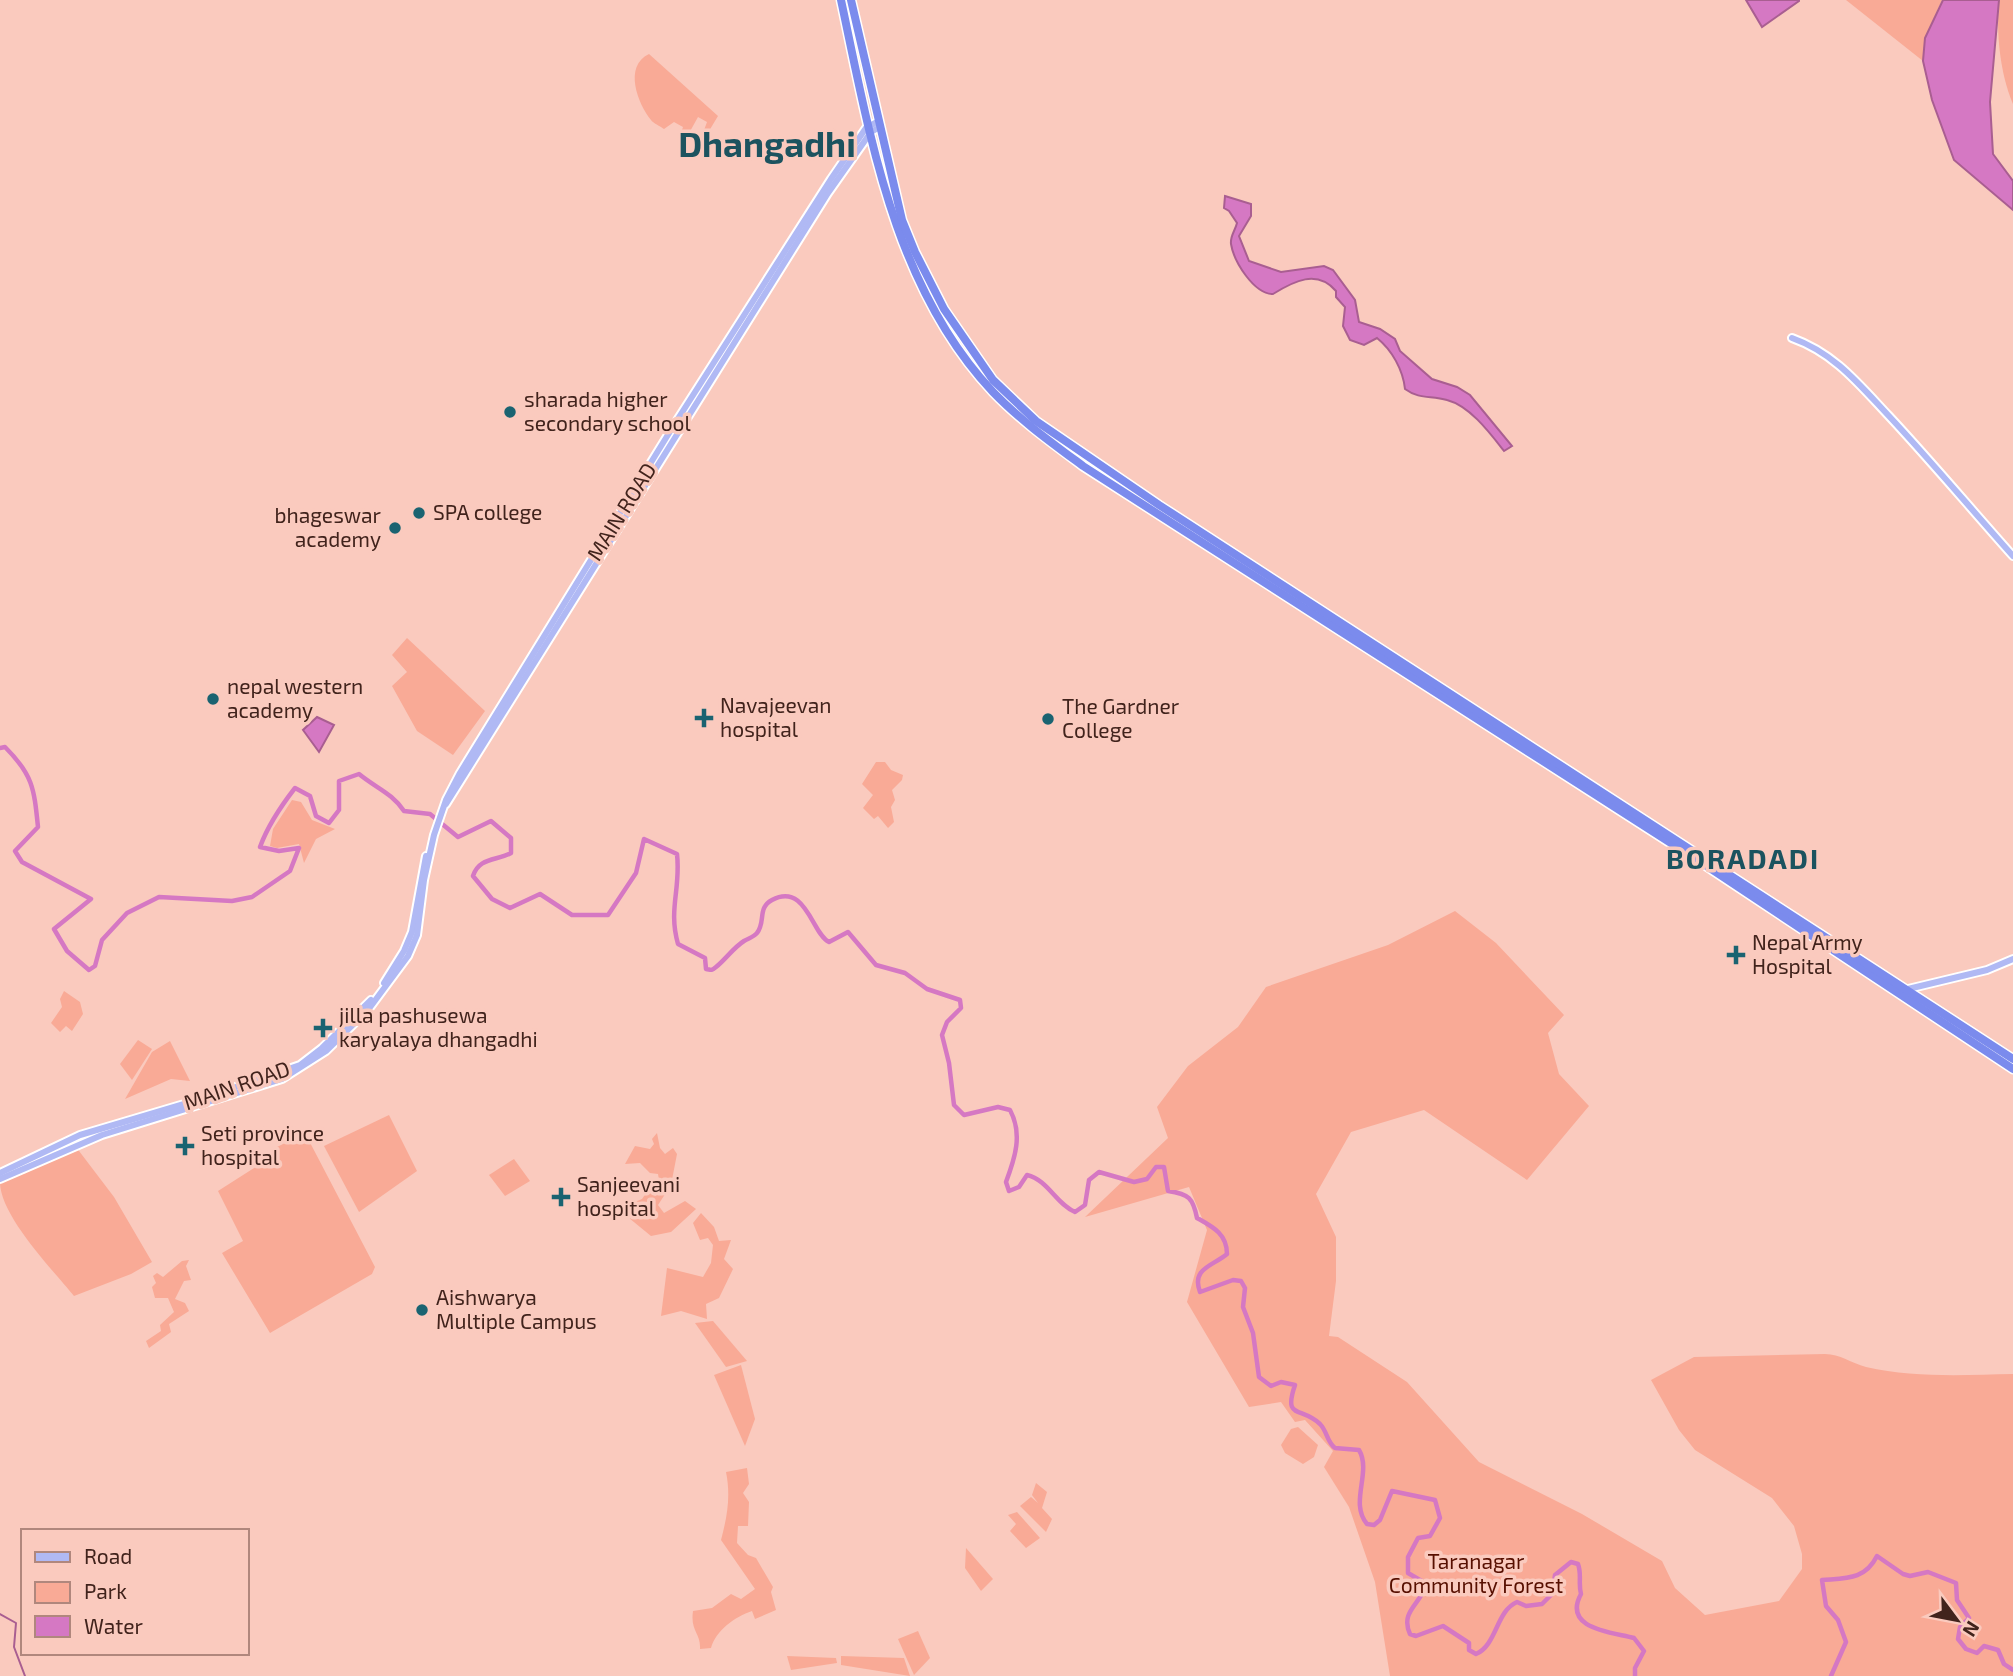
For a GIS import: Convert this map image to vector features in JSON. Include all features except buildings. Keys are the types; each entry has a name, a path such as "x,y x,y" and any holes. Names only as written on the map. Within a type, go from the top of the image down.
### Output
{"highway":[{"path":"841,0 870,129 896,226 936,314 988,386 1034,430 1083,466 1705,865 2013,1069"},
{"path":"851,0 902,220 915,252 944,309 993,380 1036,421 1159,505 2013,1059"}],"main road":[{"name":"MAIN ROAD","path":"0,1179 102,1135 281,1076 326,1051 368,1010 396,975 417,935 433,838 445,806 643,484 828,193 870,129 879,124"},
{"path":"1792,338 1815,346 1835,359 1913,439 2013,556"},
{"path":"1908,989 1987,970 2013,959"},
{"name":"MAIN ROAD","path":"0,1173 88,1133 281,1076"}],"green space":[{"path":"1846,0 1942,0 1925,38 1923,61"},
{"path":"1999,0 2013,0 2013,104 2000,53"},
{"path":"649,54 718,116 706,136 703,133 707,122 698,117 683,144 679,139 683,127 674,122 664,129 646,113 635,86 635,76 641,60"},
{"path":"407,638 485,711 453,755 417,731 392,686 407,672 392,655"},
{"path":"876,762 885,762 891,770 903,775 902,780 892,790 895,800 891,807 894,822 888,828 878,816 874,819 863,808 873,795 862,784"},
{"path":"292,800 301,802 312,820 335,829 316,839 304,863 299,844 277,848 270,846 273,829"},
{"name":"Taranagar Community Forest","path":"1455,911 1496,943 1564,1015 1548,1033 1559,1074 1589,1106 1527,1180 1424,1110 1351,1132 1316,1194 1336,1237 1336,1281 1329,1336 1338,1337 1407,1382 1479,1462 1582,1514 1662,1561 1675,1588 1705,1615 1779,1601 1802,1569 1802,1554 1794,1526 1772,1498 1695,1450 1679,1430 1651,1380 1694,1357 1825,1354 1836,1355 1866,1367 1902,1373 2013,1374 2013,1676 1390,1676 1375,1582 1349,1507 1324,1467 1333,1451 1305,1420 1295,1422 1281,1402 1249,1407 1187,1302 1207,1230 1189,1187 1085,1217 1168,1138 1157,1107 1188,1066 1238,1027 1266,987 1388,945"},
{"path":"64,991 80,1002 83,1014 72,1031 66,1026 60,1032 51,1023 62,1007 60,999"},
{"path":"138,1040 152,1049 132,1080 120,1064"},
{"path":"170,1041 190,1081 171,1079 125,1099 152,1052"},
{"path":"389,1115 417,1171 359,1212 324,1146"},
{"path":"305,1133 375,1267 372,1274 270,1333 222,1253 243,1241 218,1191 273,1156 271,1150"},
{"path":"657,1133 660,1148 665,1154 673,1148 677,1154 671,1185 658,1205 664,1213 685,1201 696,1209 671,1232 651,1236 629,1218 626,1206 642,1199 649,1189 655,1196 661,1192 658,1174 650,1173 640,1163 625,1164 635,1146 650,1149 654,1144 652,1139"},
{"path":"76,1147 114,1197 152,1262 131,1274 74,1296 18,1226 2,1196 0,1182"},
{"path":"514,1159 530,1181 505,1196 489,1175"},
{"path":"701,1213 714,1227 719,1241 731,1240 724,1259 733,1269 719,1298 706,1304 707,1319 681,1311 661,1316 667,1268 703,1277 711,1263 713,1245 708,1238 700,1240 693,1223"},
{"path":"189,1260 186,1266 191,1280 184,1281 175,1299 185,1303 189,1311 169,1324 171,1332 149,1348 146,1341 161,1331 160,1325 174,1312 168,1298 155,1298 152,1287 156,1283 153,1276 157,1273 163,1277 182,1261"},
{"path":"713,1321 747,1361 726,1367 695,1323"},
{"path":"741,1365 755,1419 745,1446 714,1375"},
{"path":"1298,1427 1318,1445 1314,1457 1303,1464 1285,1453 1281,1445 1291,1429"},
{"path":"747,1468 749,1484 743,1493 749,1502 748,1526 738,1526 737,1543 748,1555 756,1558 773,1587 771,1592 776,1610 755,1619 752,1611 739,1617 717,1635 711,1648 700,1649 693,1623 693,1611 712,1608 731,1594 741,1599 755,1589 721,1540 728,1507 726,1472"},
{"path":"1036,1483 1047,1492 1042,1508 1052,1519 1046,1532 1020,1506 1031,1497 1038,1503 1032,1495"},
{"path":"1017,1512 1040,1538 1026,1548 1010,1531 1016,1524 1008,1515"},
{"path":"966,1548 993,1579 981,1591 965,1568"},
{"path":"918,1631 930,1658 914,1675 898,1639"},
{"path":"787,1656 836,1658 837,1663 791,1670"},
{"path":"841,1656 904,1658 910,1676 841,1665"}],"water":[{"path":"1746,0 1799,0 1799,1 1762,27"},
{"path":"1943,0 1999,0 1990,102 1993,154 2013,181 2013,210 1954,160 1932,100 1923,61 1925,38"},
{"path":"1225,196 1251,204 1251,216 1239,236 1249,261 1281,272 1324,266 1333,270 1355,300 1359,322 1380,329 1395,339 1400,351 1432,379 1457,387 1470,395 1512,446 1504,451 1479,421 1455,403 1416,395 1405,389 1396,361 1377,338 1364,345 1350,340 1343,326 1345,307 1329,284 1321,280 1305,279 1273,294 1266,293 1252,283 1233,251 1231,238 1237,223 1224,208"},
{"path":"317,717 334,725 319,752 303,730"}],"waterway":[{"path":"0,748 5,747 27,774 35,802 38,827 15,851 22,862 91,899 54,929 67,951 89,970 95,966 102,940 127,913 159,897 232,901 252,897 290,871 299,848 279,851 260,847 285,802 295,788 310,796 316,816 329,823 339,810 339,781 359,774 389,795 404,811 430,814 458,837 491,821 511,838 511,853 484,862 473,876 492,899 510,908 540,894 572,915 608,915 636,873 644,839 677,854 674,920 678,944 705,958 706,969 713,969 740,944 756,934 767,903 784,896 793,898 807,911 829,942 848,932 876,965 905,973 927,989 960,1000 961,1008 947,1022 942,1035 949,1063 954,1105 964,1115 998,1107 1010,1110 1017,1137 1015,1155 1006,1182 1009,1191 1019,1187 1027,1175 1041,1182 1062,1204 1075,1212 1085,1205 1089,1180 1099,1172 1134,1182 1147,1179 1156,1167 1164,1167 1168,1191 1189,1198 1197,1218 1222,1236 1227,1254 1201,1273 1198,1278 1200,1292 1233,1280 1241,1281 1245,1288 1243,1307 1253,1333 1259,1377 1271,1386 1281,1382 1295,1385 1291,1403 1293,1408 1320,1424 1335,1448 1359,1450 1363,1468 1360,1507 1367,1524 1374,1525 1380,1520 1392,1491 1435,1500 1440,1518 1430,1536 1418,1538 1408,1557 1408,1573 1425,1583 1408,1619 1410,1634 1416,1636 1443,1626 1469,1643 1469,1650 1476,1654 1488,1643 1510,1606 1517,1602 1526,1606 1542,1604 1552,1594 1555,1575 1571,1562 1578,1564 1579,1568 1581,1594 1577,1606 1578,1615 1592,1627 1634,1638 1644,1651 1635,1668 1635,1676"},
{"path":"1831,1676 1846,1642 1838,1620 1826,1606 1822,1580 1861,1574 1877,1556 1903,1574 1910,1576 1928,1572 1956,1583 1957,1600 1969,1618 1960,1627 1958,1639 1966,1649 1977,1653 1984,1646 1998,1650 2004,1664 2013,1670"},
{"path":"0,1614 16,1623 14,1647 25,1676"}],"place":[{"name":"sharada higher secondary school","path":"510,412"},
{"name":"SPA college","path":"419,513"},
{"name":"bhageswar academy","path":"395,528"},
{"name":"nepal western academy","path":"213,699"},
{"name":"Navajeevan hospital","path":"704,718"},
{"name":"The Gardner College","path":"1048,719"},
{"name":"Nepal Army Hospital","path":"1736,955"},
{"name":"jilla pashusewa karyalaya dhangadhi","path":"323,1028"},
{"name":"Seti province hospital","path":"185,1146"},
{"name":"Sanjeevani hospital","path":"561,1197"},
{"name":"Aishwarya Multiple Campus","path":"422,1310"}],"district":[{"name":"Dhangadhi","path":"767,145"},
{"name":"BORADADI","path":"1743,859"}]}
